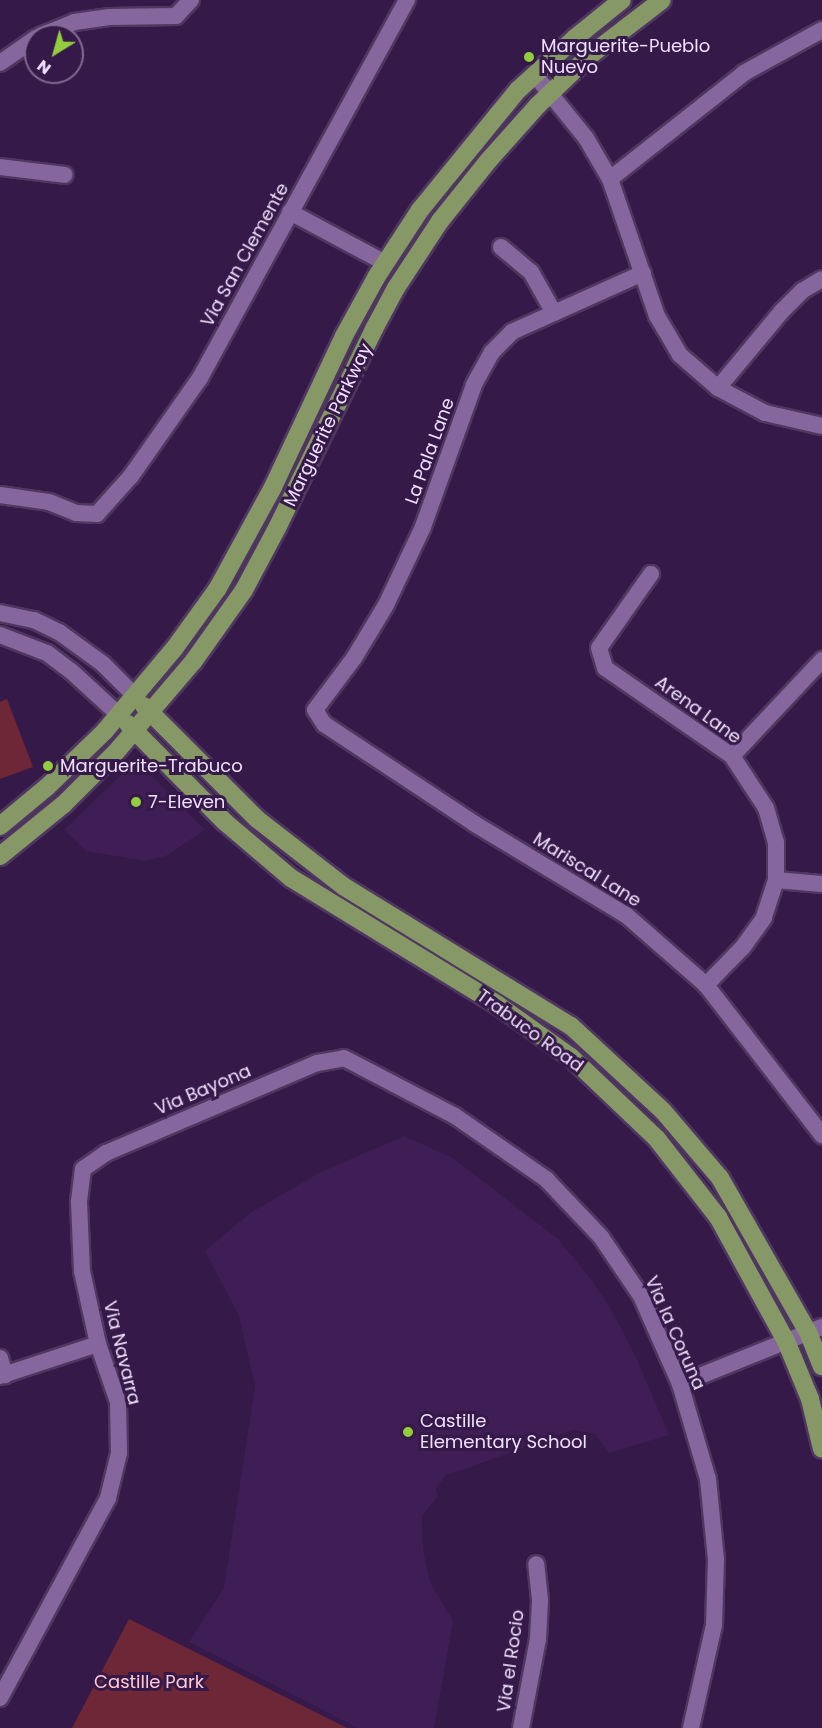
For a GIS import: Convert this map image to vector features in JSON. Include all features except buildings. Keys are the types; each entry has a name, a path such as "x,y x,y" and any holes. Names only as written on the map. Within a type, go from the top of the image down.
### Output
{"main road":[{"name":"Marguerite Parkway","path":"0,826 47,787 119,714 211,597 241,549 273,487 344,336 385,263 420,210 474,141 535,75 575,38 622,0"},
{"name":"Marguerite Parkway","path":"0,856 64,804 152,713 193,662 244,590 278,526 374,329 440,221 488,161 551,93 588,57 662,0"},
{"path":"385,263 406,274"},
{"name":"Trabuco Road","path":"135,696 257,819 343,886 571,1026 663,1111 720,1178 815,1329 822,1366"},
{"name":"Trabuco Road","path":"119,714 248,844 332,906 498,1005 572,1057 657,1138 718,1217 786,1341 810,1399 822,1449"},
{"path":"332,906 343,886"}],"street":[{"path":"74,24 108,17 176,16 191,0"},
{"name":"Via San Clemente","path":"0,495 50,502 76,513 97,514 131,476 200,378 406,0"},
{"path":"610,179 744,73 822,30"},
{"path":"0,63 24,47"},
{"path":"535,75 586,138 610,179 657,316 680,355 718,388 765,413 822,426"},
{"path":"0,167 65,175"},
{"path":"290,212 385,263"},
{"path":"501,247 531,272 554,313"},
{"name":"La Pala Lane","path":"315,710 354,658 386,605 423,527 474,385 492,352 512,332 643,273"},
{"path":"718,388 781,312 802,291 822,279"},
{"name":"Arena Lane","path":"651,574 599,648 605,668 732,756 766,808 776,842 776,880 764,918 742,948 706,985"},
{"path":"0,613 34,620 59,632 103,664 135,696"},
{"path":"0,635 47,654 71,670 119,714"},
{"path":"732,756 822,660"},
{"name":"Mariscal Lane","path":"315,710 324,724 475,824 626,915 706,985 822,1135"},
{"path":"776,880 822,884"},
{"name":"Via Bayona","path":"83,1169 106,1153 317,1063 344,1058"},
{"name":"Via la Coruna","path":"344,1058 454,1116 546,1179 601,1237 640,1296 680,1384 708,1479 716,1558 714,1625 691,1728"},
{"name":"Via Navarra","path":"0,1698 108,1498 119,1453 118,1402 98,1344 82,1271 79,1201 83,1169"},
{"path":"680,1384 815,1329"},
{"path":"0,1358 2,1376 98,1344"},
{"name":"Via el Rocio","path":"521,1728 538,1639 540,1600 536,1564"}],"shaded area":[{"path":"133,767 141,768 152,776 205,830 166,856 145,861 86,851 64,830 125,771"},
{"name":"Castille Elementary School","path":"404,1136 453,1158 558,1239 591,1279 612,1311 635,1355 669,1435 609,1453 595,1434 573,1430 445,1476 436,1488 438,1496 422,1516 423,1550 430,1582 453,1621 434,1728 358,1728 189,1642 224,1588 255,1386 239,1316 205,1251 250,1213 319,1173"}],"green space":[{"path":"7,699 33,767 0,779 0,702"},
{"name":"Castille Park","path":"129,1619 347,1728 72,1728"}],"place":[{"name":"Marguerite-Pueblo Nuevo","path":"529,57"},
{"name":"Marguerite-Trabuco","path":"48,766"},
{"name":"7-Eleven","path":"136,802"},
{"name":"Castille Elementary School","path":"408,1432"}]}
